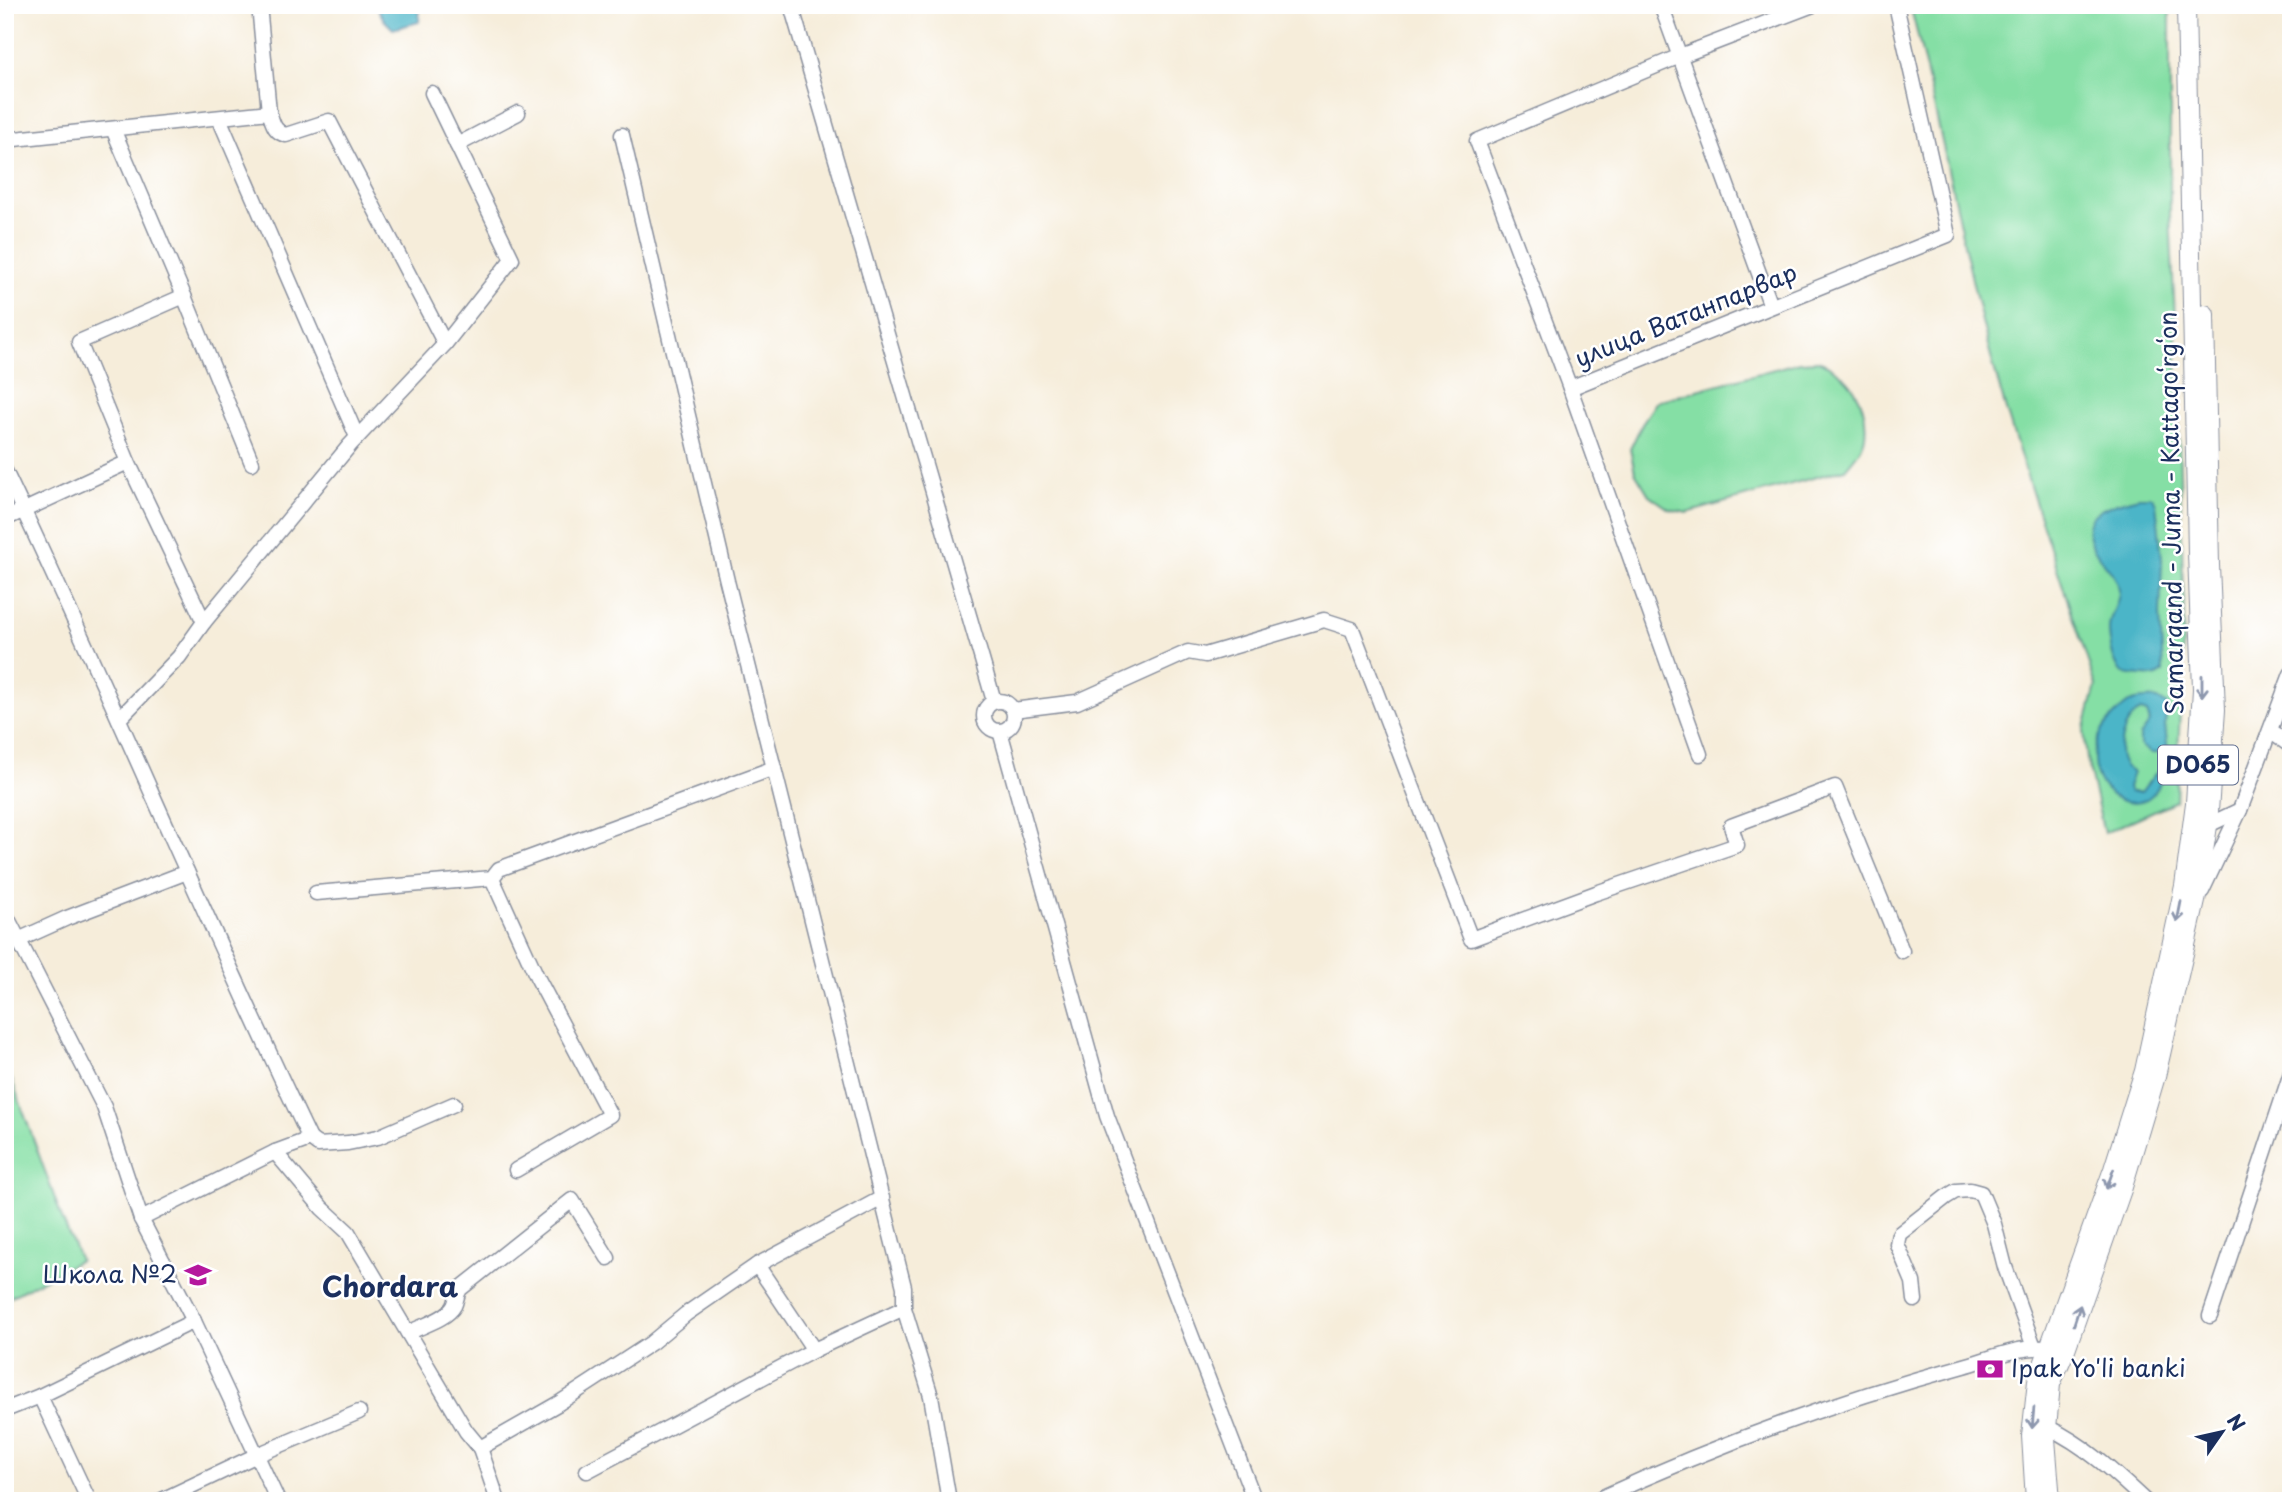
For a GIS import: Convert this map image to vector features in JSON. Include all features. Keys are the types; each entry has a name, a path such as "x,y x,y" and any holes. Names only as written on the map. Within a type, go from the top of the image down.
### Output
{"main road":[{"name":"Samarqand - Juma - Kattaqo‘rg‘on","path":"2051,1501 2047,1427 2051,1384 2049,1349 2123,1187 2156,1076 2196,901 2202,689 2186,5"},
{"name":"Samarqand - Juma - Kattaqo‘rg‘on","path":"2035,1501 2031,1460 2037,1381 2113,1169 2144,1071 2200,829 2216,696 2210,565 2198,5"}],"street":[{"path":"259,5 269,113 274,128 286,135 330,121 445,344"},
{"path":"791,5 995,701"},
{"path":"1661,5 1771,306"},
{"name":"улица Ватанпарвар","path":"1813,5 1478,141 1570,388 1948,234 1896,5"},
{"path":"119,719 179,657 204,622 357,437 445,344 512,260 432,93"},
{"path":"5,139 269,113"},
{"path":"457,145 518,113"},
{"path":"219,118 357,437"},
{"path":"113,128 252,463"},
{"path":"622,135 727,581 904,1287 904,1308 931,1396 949,1501"},
{"path":"184,296 79,342 128,461 204,622"},
{"path":"1570,388 1700,754"},
{"path":"5,519 128,461"},
{"path":"5,471 252,1019 310,1139 318,1145 379,1137 454,1104"},
{"path":"1013,710 1077,702 1188,652 1205,654 1324,620 1352,629 1471,939 1737,845 1731,826 1835,787 1902,951"},
{"path":"2196,901 2240,810 2270,731 2284,708 2291,674"},
{"path":"995,701 1008,703 1013,710 1012,724 1000,731 990,729 984,716 986,707 995,701"},
{"path":"1000,731 1107,1116 1255,1501"},
{"path":"2270,731 2291,746"},
{"path":"316,893 492,878 499,869 774,768"},
{"path":"2200,829 2240,810"},
{"path":"11,943 67,918 187,872"},
{"path":"492,878 537,977 610,1115 516,1170"},
{"path":"5,913 11,943 104,1107 141,1219 194,1321 278,1501"},
{"path":"2210,1316 2291,1073"},
{"path":"141,1219 275,1152 310,1139"},
{"path":"275,1152 322,1208 348,1232 466,1431 480,1448 498,1501"},
{"path":"1594,1501 1738,1439 1904,1382 2049,1349 2005,1267 1984,1196 1976,1191 1956,1191 1946,1196 1899,1234 1897,1244 1913,1282 1915,1300"},
{"path":"480,1448 559,1403 650,1343 686,1314 757,1265 881,1198"},
{"path":"408,1333 448,1313 454,1306 460,1289 572,1200 608,1258"},
{"path":"757,1265 814,1350"},
{"path":"587,1471 814,1350 904,1308"},
{"path":"5,1410 40,1396 194,1321"},
{"path":"40,1396 89,1501"},
{"path":"160,1501 257,1455 359,1412"},
{"path":"2047,1427 2088,1450 2145,1501"}],"green space":[{"path":"1910,5 2170,5 2170,214 2184,617 2176,801 2104,833 2087,759 2084,731 2096,686 2001,393 1976,297"},
{"path":"1818,361 1848,381 1864,411 1864,441 1845,469 1687,513 1669,509 1649,495 1635,472 1630,449 1657,401 1800,362"},
{"path":"5,1061 63,1221 80,1260 5,1300"}],"water":[{"path":"376,5 420,5 419,22 393,29 384,20"},
{"path":"2139,497 2152,497 2156,503 2162,559 2160,614 2163,672 2154,677 2126,674 2115,663 2109,626 2119,590 2113,575 2093,547 2088,535 2088,525 2092,517 2100,511 2110,505"},
{"path":"2143,699 2158,699 2167,705 2165,724 2168,753 2151,753 2140,745 2140,736 2150,722 2147,713 2141,711 2135,714 2126,727 2120,752 2124,765 2133,772 2128,787 2130,792 2141,792 2156,773 2162,778 2152,795 2138,802 2123,801 2109,793 2099,779 2094,761 2098,740 2112,718 2127,704"}],"place":[{"name":"Школа №2","path":"198,1275"},
{"name":"Ipak Yo'li banki","path":"1990,1369"}],"district":[{"name":"Chordara","path":"390,1287"}]}
